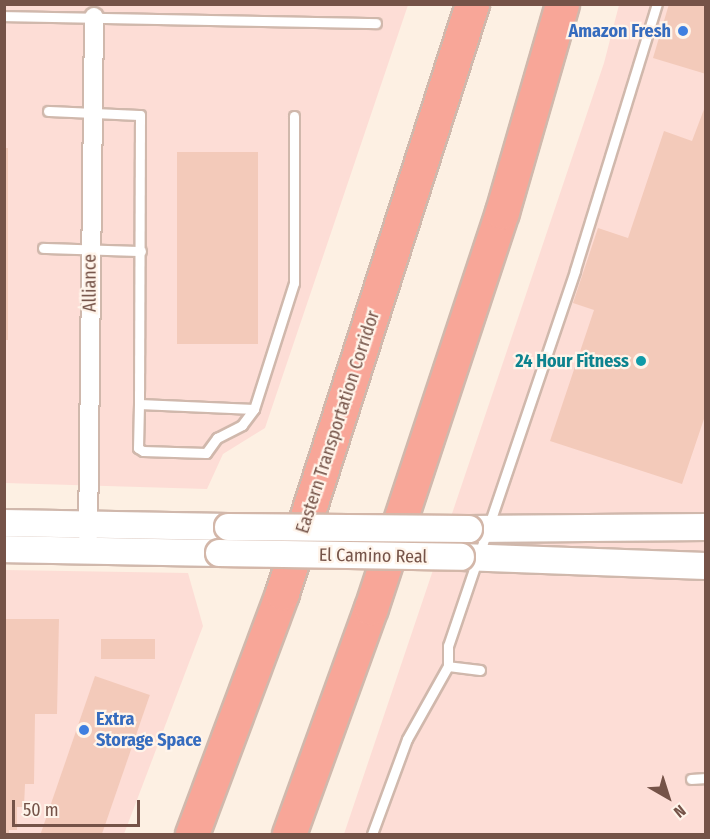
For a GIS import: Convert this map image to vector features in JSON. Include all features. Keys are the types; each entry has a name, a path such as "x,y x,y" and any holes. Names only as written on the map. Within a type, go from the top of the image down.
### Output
{"highway":[{"name":"Eastern Transportation Corridor","path":"192,834 282,593 472,4"},
{"path":"289,834 371,608 494,235 562,4"}],"main road":[{"name":"El Camino Real","path":"4,523 478,530 705,527"},
{"name":"El Camino Real","path":"4,549 469,558 705,566"}],"street":[{"name":"Alliance","path":"88,550 94,17"}],"lane":[{"path":"372,834 407,739 448,666 448,646 469,558 575,270 657,4"},
{"path":"4,16 376,23"},
{"path":"48,111 140,115 141,251 138,448 143,451 206,453 217,438 242,425 254,409 294,282 294,116"},
{"path":"43,248 141,251"},
{"path":"139,405 254,409"},
{"path":"448,666 480,670"},
{"path":"691,779 705,778"}],"shaded area":[{"path":"5,5 408,5 265,428 223,454 207,489 5,483"},
{"path":"619,5 705,5 705,834 344,834 604,63"},
{"name":"Extra Storage Space","path":"5,570 188,573 203,626 124,834 5,834"}],"building":[{"name":"Amazon Fresh","path":"669,4 706,4 706,74 653,58"},
{"name":"24 Hour Fitness","path":"706,104 706,413 682,484 550,441 594,310 573,303 598,228 628,238 664,131 692,141"},
{"path":"4,148 8,148 8,340 4,340"},
{"path":"177,152 258,152 258,344 177,344"},
{"path":"4,619 59,619 57,714 35,714 34,784 25,784 24,807 17,807 17,830 9,830 9,834 4,834"},
{"path":"101,639 155,639 155,659 101,659"},
{"path":"95,676 150,695 102,834 41,834"}],"place":[{"name":"Amazon Fresh","path":"683,31"},
{"name":"24 Hour Fitness","path":"641,361"},
{"name":"Extra Storage Space","path":"84,730"}]}
